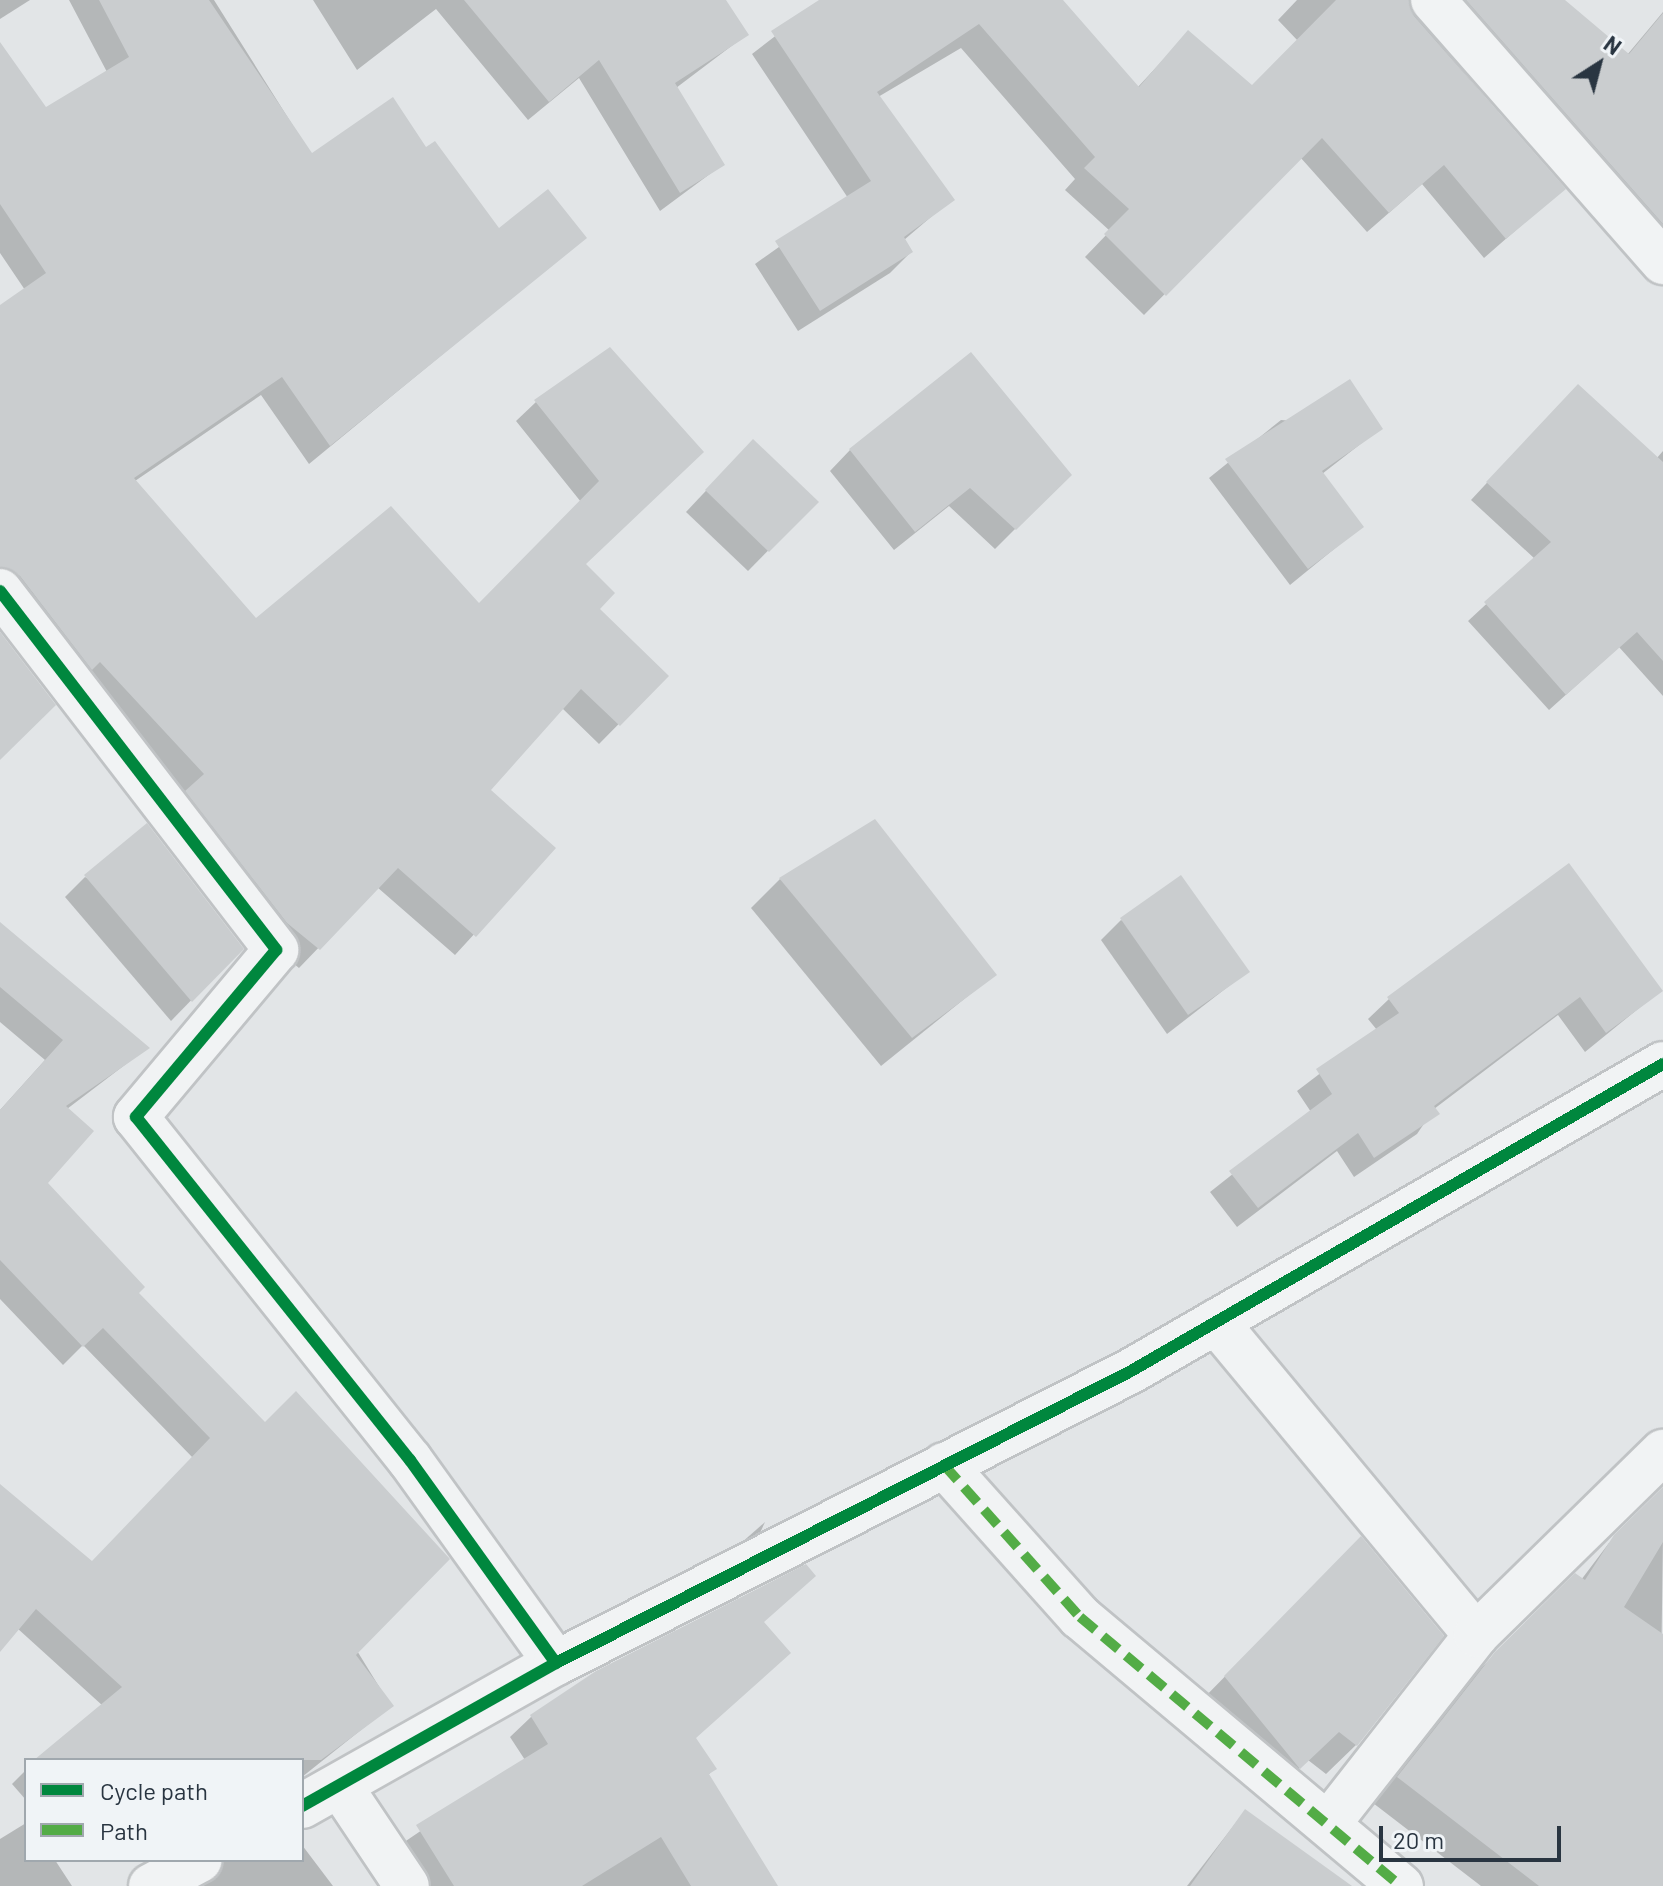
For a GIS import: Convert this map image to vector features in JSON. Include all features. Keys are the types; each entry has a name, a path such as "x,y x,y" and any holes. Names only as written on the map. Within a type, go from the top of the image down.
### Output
{"street":[{"path":"1433,0 1663,262"},
{"path":"0,591 276,950 136,1117 410,1460 556,1663"},
{"path":"304,1805 556,1663 1216,1322 1663,1064"},
{"path":"1216,1322 1476,1635"},
{"path":"1328,1824 1476,1635 1663,1452"},
{"path":"944,1465 1080,1617 1401,1886"},
{"path":"340,1786 407,1886"},
{"path":"151,1886 196,1862"}],"building":[{"path":"99,0 209,0 312,153 393,97 426,147 435,141 499,228 548,189 587,238 330,446 282,377 134,478 256,618 391,506 479,603 599,481 534,400 610,347 704,452 586,564 615,593 600,609 669,676 620,726 581,689 491,790 556,848 476,937 398,868 320,950 287,923 185,791 204,774 100,662 92,670 20,576 0,567 0,305 46,273 0,204 0,42 46,107 129,57"},
{"path":"464,0 726,0 749,35 675,83 725,165 680,193 599,60 549,102"},
{"path":"819,0 1063,0 1139,87 1188,30 1252,85 1336,0 1409,0 1414,16 1566,189 1506,239 1444,165 1389,213 1322,138 1166,296 1104,234 1129,209 1084,168 1095,157 979,24 877,92 955,200 904,237 913,252 820,311 775,241 871,181 771,31"},
{"path":"1466,0 1565,0 1629,54 1663,13 1663,224"},
{"path":"971,352 1072,475 1016,530 970,488 915,532 849,449"},
{"path":"1350,379 1383,429 1322,471 1364,527 1308,569 1225,459"},
{"path":"1578,384 1663,462 1663,661 1637,632 1566,695 1484,602 1551,542 1486,482"},
{"path":"753,439 819,502 769,552 705,490"},
{"path":"0,632 56,705 0,760"},
{"path":"875,819 997,975 912,1038 779,878"},
{"path":"147,823 244,949 192,1002 84,875"},
{"path":"1569,863 1663,991 1606,1033 1580,997 1434,1106 1440,1114 1374,1158 1358,1133 1258,1208 1229,1171 1332,1094 1316,1069 1399,1013 1387,997"},
{"path":"1181,875 1250,972 1188,1015 1120,918"},
{"path":"0,922 150,1048 66,1106 94,1131 48,1183 145,1287 139,1293 265,1422 296,1391 450,1559 356,1655 394,1706 321,1760 36,1758 122,1687 36,1609 0,1652 0,1484 92,1561 210,1438 103,1328 83,1347 0,1260 0,1110 63,1040 0,987"},
{"path":"1663,1487 1663,1542 1624,1607 1663,1634 1663,1886 1539,1886 1397,1777 1495,1652 1575,1573 1585,1580 1614,1535"},
{"path":"1361,1536 1444,1636 1357,1746 1339,1732 1300,1769 1224,1676"},
{"path":"806,1564 816,1576 764,1622 791,1653 696,1738 717,1769 709,1774 778,1886 691,1886 661,1837 582,1886 454,1886 416,1825 548,1744 530,1715 596,1671"},
{"path":"1245,1809 1352,1886 1190,1886"}],"marked path":[{"path":"944,1465 1080,1617 1401,1886"}],"cycle path":[{"path":"0,591 276,950 136,1117 410,1460 556,1663"},
{"path":"304,1805 556,1663 1131,1371 1663,1064"}]}
